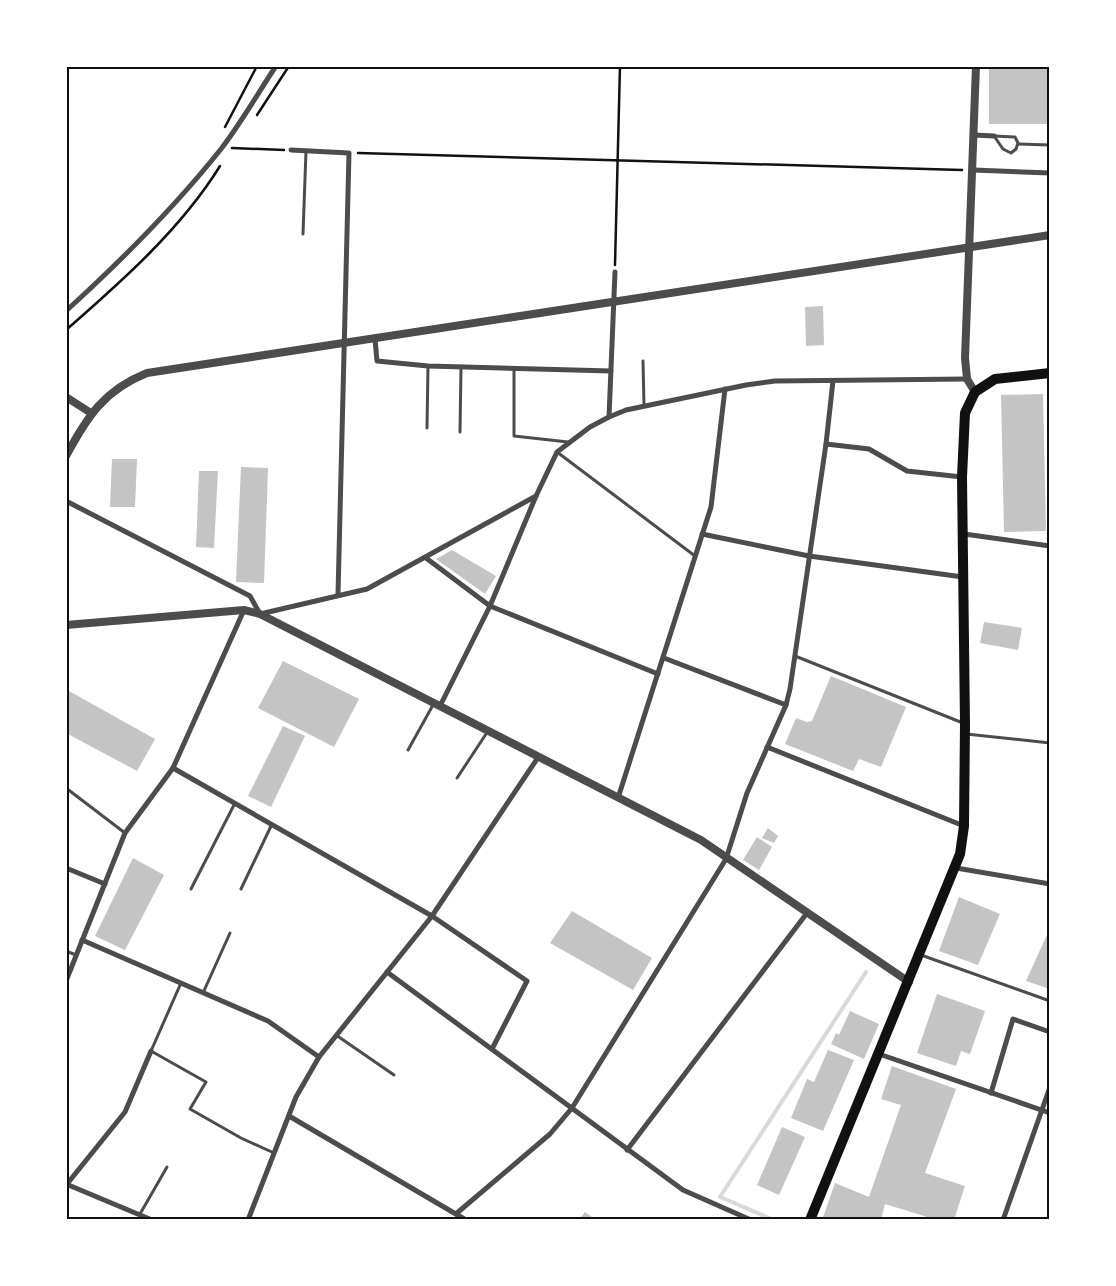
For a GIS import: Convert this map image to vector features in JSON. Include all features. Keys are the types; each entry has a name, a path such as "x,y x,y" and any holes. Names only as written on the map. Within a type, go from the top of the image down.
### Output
{"main road":[{"path":"810,1220 956,868 960,854 964,826 965,577 962,477 965,413 975,392 995,379 1050,373"}],"street":[{"path":"66,311 103,278 160,221 222,147 276,66"},
{"path":"975,392 967,379 964,358 976,66"},
{"path":"974,135 994,136"},
{"path":"291,150 349,153 346,344 338,594"},
{"path":"973,170 1050,173"},
{"path":"66,456 91,413 110,394 130,380 147,374 346,344 614,300 1050,236"},
{"path":"609,417 615,272"},
{"path":"375,339 377,361 428,366 611,371"},
{"path":"437,705 490,606 536,496 557,452 568,442 609,417 644,406 725,389 775,382 967,379"},
{"path":"457,1213 550,1134 572,1108 726,859 746,793 786,705 826,444 833,382"},
{"path":"618,798 711,508 725,389"},
{"path":"66,397 91,413"},
{"path":"826,444 869,449 907,471 962,477"},
{"path":"260,614 338,594 368,589 536,496"},
{"path":"66,502 250,596 260,614"},
{"path":"702,534 809,556 965,577"},
{"path":"964,534 1050,546"},
{"path":"426,558 490,606 658,674"},
{"path":"66,981 125,833 173,768 244,610"},
{"path":"66,625 244,610 260,614 701,840 726,859 909,982"},
{"path":"664,658 786,705"},
{"path":"767,747 964,826"},
{"path":"248,1220 296,1097 319,1057 432,916 539,756"},
{"path":"173,768 273,823 432,916 528,981 492,1049"},
{"path":"66,868 105,884"},
{"path":"956,868 1050,884"},
{"path":"627,1150 807,914"},
{"path":"82,940 268,1021 319,1057"},
{"path":"387,972 683,1190 751,1220"},
{"path":"991,1093 1013,1020 1050,1032"},
{"path":"151,1052 126,1112 67,1184 138,1217 152,1220"},
{"path":"879,1054 1050,1113"},
{"path":"1003,1220 1050,1087"},
{"path":"289,1116 466,1220"}],"lane":[{"path":"994,136 1000,147 1006,152 1014,151 1018,144"},
{"path":"994,136 1015,137 1018,144"},
{"path":"1018,144 1050,145"},
{"path":"303,234 306,151"},
{"path":"643,361 644,406"},
{"path":"426,428 428,366"},
{"path":"460,432 461,366"},
{"path":"514,368 514,436 568,442"},
{"path":"557,452 695,557"},
{"path":"794,656 965,729 1050,744"},
{"path":"408,750 437,705"},
{"path":"457,778 489,730"},
{"path":"66,788 125,833"},
{"path":"190,889 235,802"},
{"path":"240,889 273,823"},
{"path":"203,993 230,933"},
{"path":"66,951 76,955"},
{"path":"920,954 1050,1001"},
{"path":"181,983 151,1052 206,1082 190,1109 241,1138 274,1153"},
{"path":"336,1035 394,1075"},
{"path":"138,1217 167,1167"}],"path":[{"path":"257,66 226,122 222,147 291,150"},
{"path":"615,272 620,66"},
{"path":"349,153 973,170"}],"building":[{"path":"989,66 1050,66 1050,124 989,124"},
{"path":"823,306 824,345 806,346 805,307"},
{"path":"1043,394 1046,531 1004,532 1001,395"},
{"path":"112,459 137,459 135,507 110,507"},
{"path":"241,467 268,468 264,583 236,582"},
{"path":"199,471 218,471 214,548 196,547"},
{"path":"452,550 496,576 485,594 436,559"},
{"path":"984,622 1022,628 1018,650 980,643"},
{"path":"283,661 359,699 334,747 258,708"},
{"path":"831,676 906,707 881,767 859,759 853,771 785,744 796,718 807,722 812,721"},
{"path":"69,691 155,739 137,771 66,733 66,696"},
{"path":"283,726 305,736 271,807 248,796"},
{"path":"768,828 778,836 774,843 762,838"},
{"path":"757,837 772,847 759,870 743,860"},
{"path":"133,858 164,875 125,950 95,936"},
{"path":"959,897 1000,914 978,965 939,951"},
{"path":"572,911 652,958 633,990 550,943"},
{"path":"1050,928 1050,989 1026,981"},
{"path":"937,994 985,1011 970,1054 961,1051 956,1066 917,1053"},
{"path":"850,1011 879,1024 864,1059 831,1044 836,1033 839,1035"},
{"path":"828,1050 854,1060 823,1131 791,1118 807,1079 814,1082"},
{"path":"892,1066 956,1089 925,1173 965,1186 954,1220 937,1220 885,1204 881,1220 822,1220 835,1183 869,1197 901,1105 881,1099"},
{"path":"782,1127 805,1137 779,1195 757,1185"},
{"path":"585,1212 596,1220 579,1220"}],"waterway":[{"path":"774,1220 720,1197 866,972"}]}
